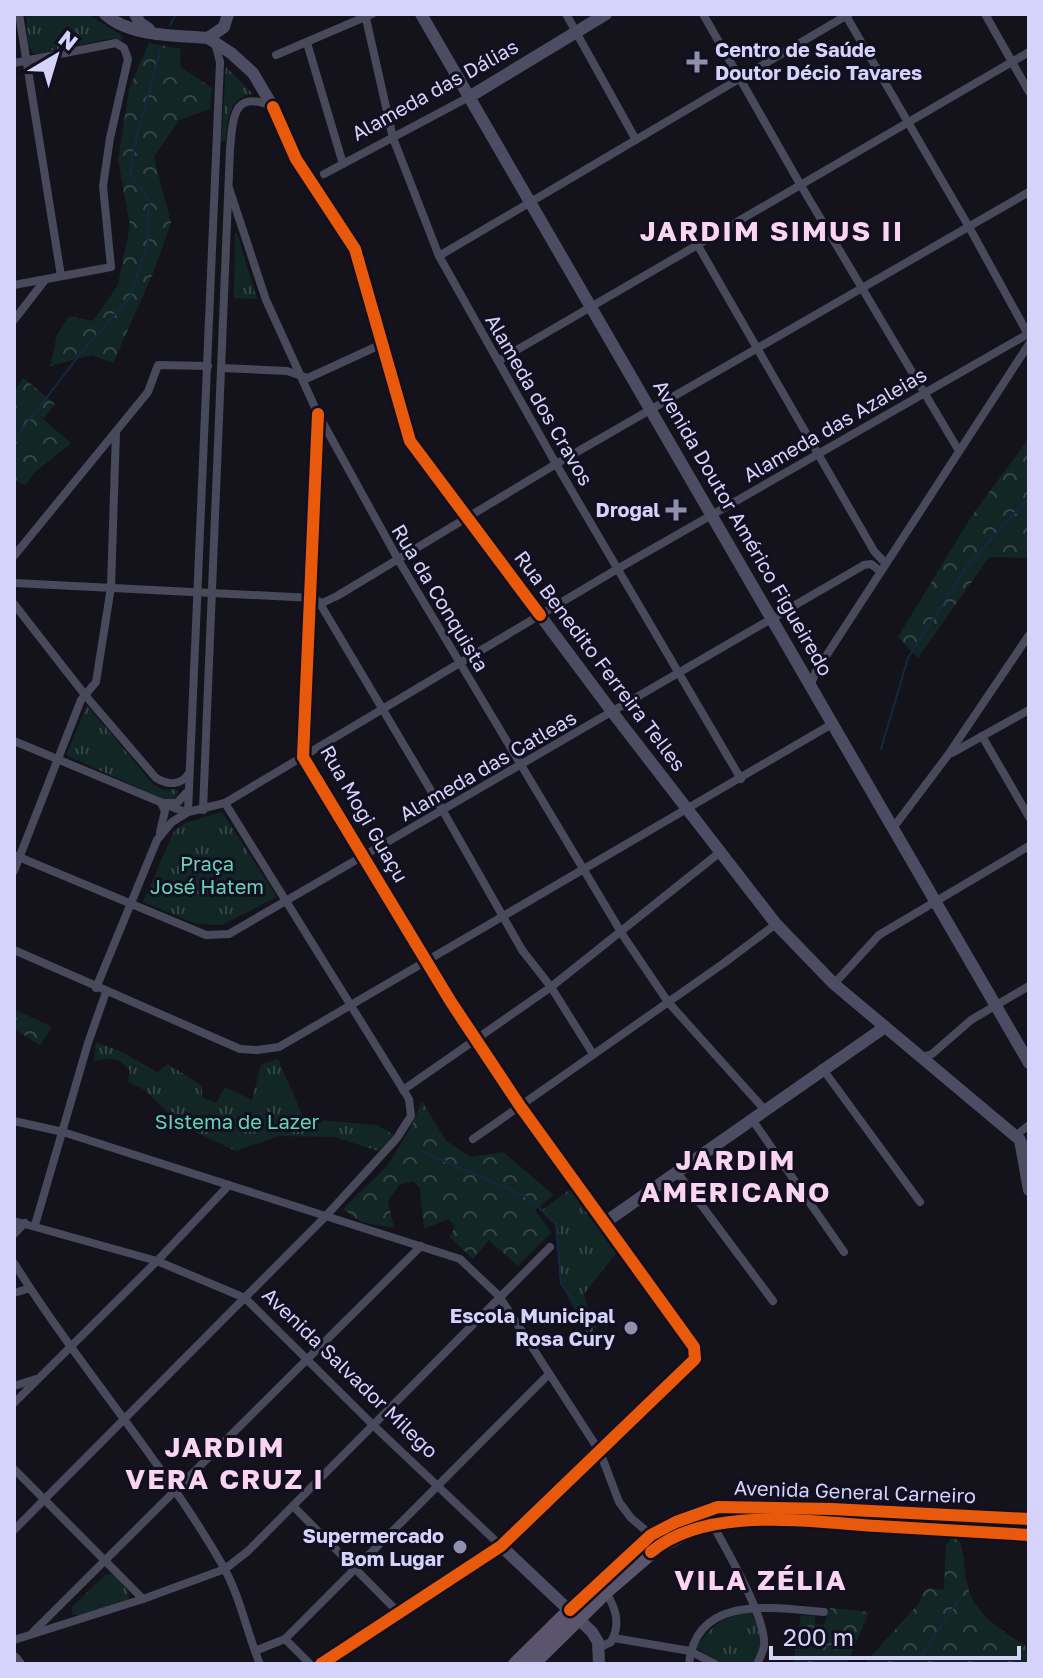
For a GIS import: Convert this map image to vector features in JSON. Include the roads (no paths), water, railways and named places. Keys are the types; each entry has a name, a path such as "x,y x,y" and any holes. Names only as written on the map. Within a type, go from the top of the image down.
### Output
{"main road":[{"path":"105,14 127,28 211,40 224,27 228,14"},
{"path":"135,14 144,27 164,33"},
{"name":"Avenida Doutor Américo Figueiredo","path":"421,14 1029,1063"},
{"name":"Alameda das Dálias","path":"469,97 606,14"},
{"name":"Rua Benedito Ferreira Telles","path":"211,40 253,73 273,107 296,159 355,249 410,441 719,853 776,924 834,984 1024,1144"},
{"path":"501,1546 695,1359 694,1347 604,1223 822,1068 885,1027"},
{"path":"1024,1144 1029,1190"},
{"name":"Avenida General Carneiro","path":"570,1616 651,1535 718,1507 1029,1519"},
{"name":"Avenida General Carneiro","path":"570,1616 606,1592 657,1548 688,1532 713,1525 761,1519 1029,1535"},
{"name":"Avenida Salvador Milego","path":"501,1546 570,1616 596,1636 598,1648"},
{"path":"515,1664 570,1616"},
{"path":"533,1664 570,1616"},
{"path":"506,1664 532,1647"},
{"path":"598,1648 599,1664"}],"street":[{"path":"19,14 61,276"},
{"path":"566,14 636,140"},
{"path":"703,14 959,451"},
{"path":"985,14 1029,92"},
{"path":"276,55 368,15"},
{"name":"Alameda dos Cravos","path":"368,15 393,138 439,256 556,464 741,779"},
{"path":"439,256 846,15 969,227 1029,338 815,673 811,685"},
{"path":"188,812 220,62 211,40"},
{"path":"14,63 116,43 124,48 128,59 110,138 103,186 112,260 109,269 14,285"},
{"path":"307,43 343,164"},
{"path":"498,361 1029,52"},
{"name":"Alameda das Dálias","path":"324,174 469,97"},
{"path":"203,810 230,149 234,115 242,104 259,100 273,107"},
{"path":"217,148 230,149"},
{"name":"Rua da Conquista","path":"229,188 266,300 300,375 331,439 399,561 621,932 668,1002 764,1109"},
{"path":"14,583 314,600 337,596 556,464 1029,192"},
{"path":"697,244 882,567"},
{"path":"14,320 45,279"},
{"name":"Alameda das Azaleias","path":"188,812 225,803 712,514 923,393 1029,338"},
{"path":"222,368 287,371 308,378 382,344"},
{"path":"14,556 148,392 158,365 208,366"},
{"name":"Rua Mogi Guaçu","path":"318,414 314,600 303,757 427,962 520,1106 604,1223"},
{"path":"14,871 17,856 85,695 96,682 111,587 116,432"},
{"path":"317,455 322,444 331,439"},
{"path":"864,565 873,558 874,551"},
{"path":"864,565 882,567"},
{"name":"Alameda das Catleas","path":"17,856 206,935 220,936 237,930 286,902 864,565"},
{"path":"314,600 382,708 522,950 551,987 593,1054"},
{"path":"14,604 85,695 156,778 171,784 179,783 191,770"},
{"path":"893,828 948,755 1029,635"},
{"path":"948,755 1029,710"},
{"path":"14,950 240,1049 279,1047 832,724"},
{"path":"961,736 967,744"},
{"path":"982,736 1029,817"},
{"path":"14,741 188,812"},
{"path":"161,803 174,804 182,800 190,781"},
{"path":"96,988 157,840 165,811 161,803"},
{"path":"14,1530 325,1217 397,1138 411,1116 412,1107 403,1090 225,803"},
{"path":"157,840 172,822 188,812"},
{"path":"834,984 879,935 1029,846"},
{"path":"403,1090 551,987 719,853"},
{"path":"473,1139 776,924"},
{"path":"922,1057 932,1054 971,1020 1029,986"},
{"path":"35,1225 106,992"},
{"path":"822,1068 920,1202"},
{"path":"751,1118 844,1252"},
{"path":"14,1121 63,1132 460,1259 499,1296 600,1452 619,1502 631,1518 651,1535"},
{"path":"1024,1144 1020,1131 1029,1125"},
{"path":"676,1171 773,1301"},
{"path":"17,1400 229,1185"},
{"name":"Avenida Salvador Milego","path":"14,1221 157,1261 245,1298 501,1546"},
{"path":"14,1234 25,1223"},
{"path":"30,1635 421,1246"},
{"path":"14,1640 225,1569 248,1551 550,1247"},
{"path":"14,1263 70,1347 175,1492 225,1569 260,1664"},
{"path":"14,1293 30,1288"},
{"path":"255,1651 285,1639 548,1375"},
{"path":"14,1386 39,1378"},
{"path":"14,1386 20,1391 17,1400"},
{"path":"14,1469 143,1599"},
{"path":"293,1506 400,1614"},
{"path":"713,1525 754,1606 763,1634 764,1648 757,1664"},
{"path":"321,1664 501,1546"},
{"path":"606,1592 617,1615 614,1638"},
{"path":"61,1606 69,1624"},
{"path":"689,1664 690,1651 704,1629 722,1615 754,1606 824,1612"},
{"path":"598,1648 614,1638 690,1651 715,1664"},
{"path":"285,1639 310,1664"}],"waterway":[{"path":"170,25 176,14"},
{"path":"14,440 77,358 130,297 148,241 149,201 130,173 160,52"},
{"path":"881,749 908,658 967,566 1029,497"},
{"path":"423,1152 529,1198 556,1224 561,1284 596,1328"},
{"path":"916,1664 957,1602"}],"place":[{"name":"Centro de Saúde Doutor Décio Tavares","path":"697,62"},
{"name":"Drogal","path":"676,510"},
{"name":"Escola Municipal Rosa Cury","path":"631,1328"},
{"name":"Supermercado Bom Lugar","path":"460,1547"}],"district":[{"name":"JARDIM SIMUS II","path":"772,231"},
{"name":"JARDIM AMERICANO","path":"736,1176"},
{"name":"JARDIM VERA CRUZ I","path":"225,1463"},
{"name":"VILA ZÉLIA","path":"761,1580"}],"park label":[{"name":"Praça José Hatem","path":"207,876"},
{"name":"SIstema de Lazer","path":"237,1122"}]}
